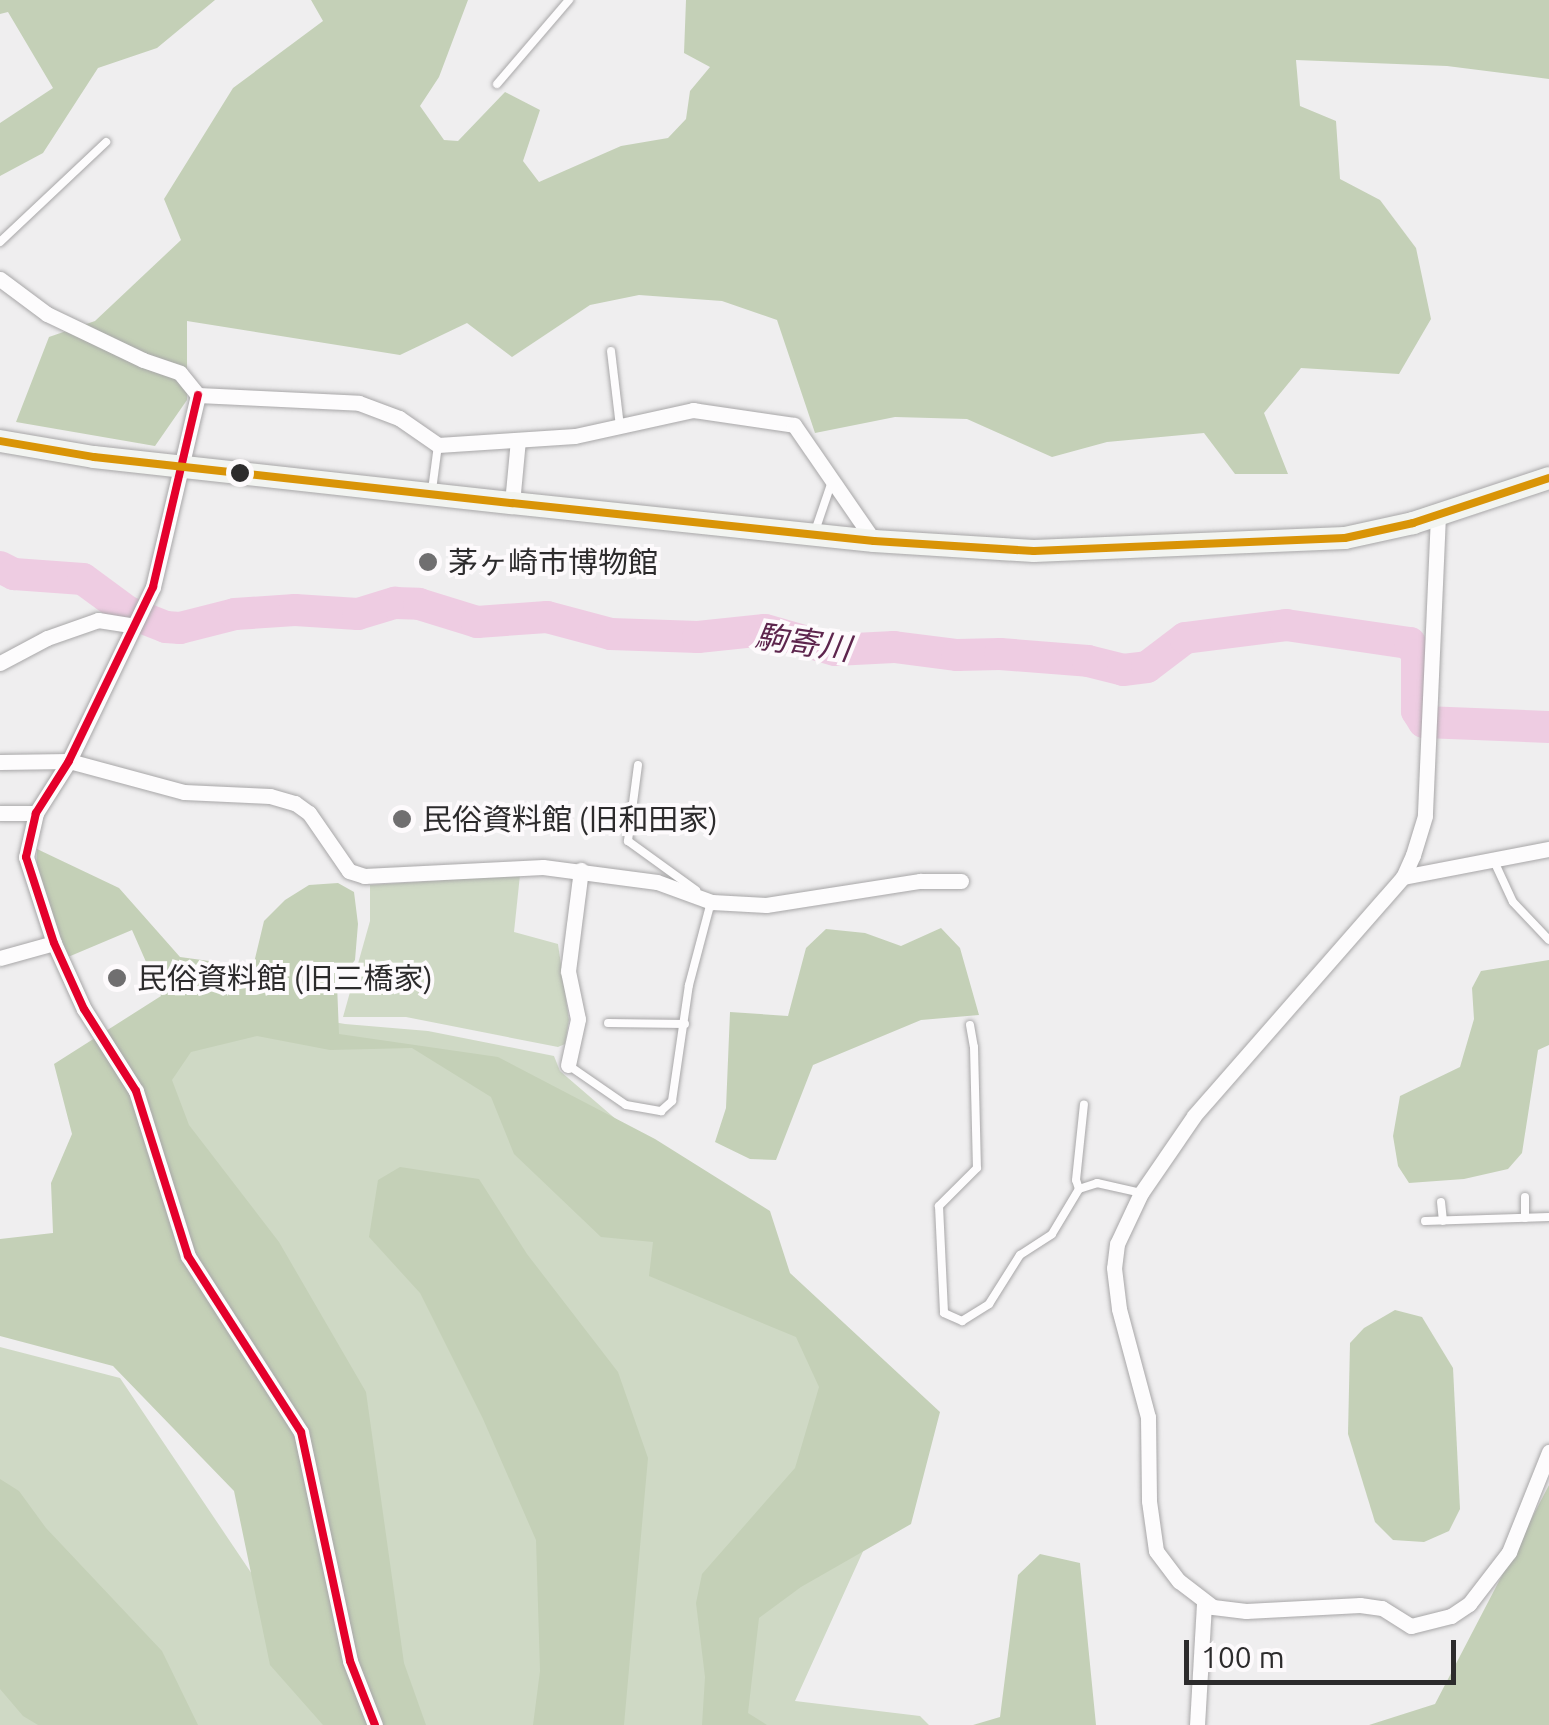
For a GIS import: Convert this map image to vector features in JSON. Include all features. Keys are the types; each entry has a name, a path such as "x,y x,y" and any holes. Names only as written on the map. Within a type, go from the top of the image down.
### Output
{"street":[{"path":"0,280 47,314 143,360 180,373 198,396 164,554 69,761 36,813 26,857 54,943 84,1009 136,1091 188,1256 301,1432 350,1660 375,1725"},
{"path":"198,396 359,403 399,418 438,444 575,436 693,410 794,426 874,541"},
{"path":"512,503 518,440"},
{"path":"0,441 184,467 512,503 874,541 1034,551 1290,542 1368,534 1549,478"},
{"path":"1438,515 1426,816 1403,877 1194,1116 1140,1193 1118,1244 1114,1268 1119,1308 1148,1417 1150,1530 1156,1551 1179,1581 1204,1602 1246,1612 1360,1605 1382,1608 1411,1626 1451,1616 1469,1604 1509,1552 1549,1452"},
{"path":"0,663 47,638 98,620 137,620"},
{"path":"0,762 69,761 184,792 270,796 296,803 309,813 349,871 364,876 543,867 657,882 712,902 766,905 920,881 961,881"},
{"path":"0,812 36,813"},
{"path":"1403,877 1549,850"},
{"path":"568,1065 578,1019 568,970 580,870"},
{"path":"0,958 54,943"},
{"path":"1197,1725 1204,1602"}],"lane":[{"path":"497,84 569,0"},
{"path":"0,242 106,142"},
{"path":"611,351 620,426"},
{"path":"432,494 438,444"},
{"path":"814,535 832,481"},
{"path":"568,1065 626,1105 661,1111 672,1100 676,1087 698,944 712,902 628,840 638,765"},
{"path":"1493,859 1513,902 1549,940"},
{"path":"608,1023 684,1024"},
{"path":"970,1025 977,1168 938,1206 944,1314 962,1321 988,1304 1020,1255 1052,1234 1079,1189 1084,1104"},
{"path":"1079,1189 1097,1182 1140,1193"},
{"path":"1525,1197 1525,1218"},
{"path":"1441,1202 1442,1221"},
{"path":"1425,1222 1549,1217"}],"green space":[{"path":"0,0 215,0 157,48 98,68 43,153 0,176 0,123 53,88 8,12 0,14"},
{"path":"311,0 468,0 439,77 420,106 444,140 458,141 505,92 540,110 523,161 539,182 621,146 668,138 686,119 690,91 710,67 684,53 686,0 1549,0 1549,79 1447,66 1296,60 1300,106 1336,121 1340,179 1380,200 1416,248 1431,319 1399,374 1301,368 1264,413 1288,474 1235,474 1204,433 1107,442 1052,457 967,419 895,417 815,433 777,320 722,301 639,295 590,305 512,357 467,323 400,355 187,321 187,400 155,446 16,422 49,337 95,321 181,240 164,199 233,88 323,21"},
{"path":"37,849 119,888 180,957 253,967 264,921 285,900 309,885 338,883 354,892 358,924 355,960 337,984 339,1034 498,1057 655,1139 770,1211 790,1273 940,1412 911,1524 801,1587 759,1618 748,1713 767,1725 702,1725 705,1677 696,1603 702,1574 795,1468 819,1387 796,1337 649,1276 653,1242 601,1237 514,1154 491,1097 412,1048 330,1050 257,1036 191,1052 172,1080 189,1125 279,1242 366,1392 404,1663 426,1725 323,1725 270,1665 234,1491 113,1366 0,1336 0,1239 53,1233 51,1183 72,1134 54,1064 161,996 132,930 68,957 36,873"},
{"path":"520,875 514,932 558,944 569,1020 565,1044 558,1047 406,1017 343,1017 370,921 370,885"},
{"path":"941,928 960,948 979,1015 921,1020 813,1065 776,1160 750,1159 715,1142 726,1108 730,1012 788,1016 806,948 826,929 865,933 901,946"},
{"path":"1549,960 1549,1045 1538,1050 1522,1153 1508,1169 1464,1179 1409,1183 1398,1166 1393,1136 1400,1096 1460,1067 1474,1019 1472,988 1481,971"},
{"path":"227,1004 345,1024 428,1031 554,1056 560,1071 654,1152 874,1409 885,1503 795,1701 920,1716 929,1725 395,1725 133,1053"},
{"path":"400,1167 479,1179 527,1254 618,1372 648,1458 624,1725 533,1725 540,1671 536,1540 483,1419 420,1293 369,1237 378,1180"},
{"path":"1395,1310 1422,1317 1453,1368 1460,1509 1449,1531 1424,1542 1393,1540 1375,1522 1348,1434 1350,1343 1364,1328"},
{"path":"0,1347 120,1378 345,1712 382,1725 0,1725"},
{"path":"0,1479 19,1491 46,1528 162,1651 198,1725 38,1725 23,1716 0,1689"},
{"path":"1549,1485 1549,1725 1369,1725 1435,1704"},
{"path":"1040,1554 1080,1563 1096,1725 973,1725 1000,1717 1018,1575"}],"waterway":[{"name":"駒寄川","path":"0,567 14,574 83,579 128,612 166,627 180,628 235,614 295,610 358,614 395,603 419,604 477,622 547,617 611,634 698,637 765,630 835,650 894,647 957,655 1000,654 1088,661 1123,670 1147,667 1185,638 1286,625 1410,643 1417,655 1417,711 1424,722 1549,727"}],"transit line":[{"path":"198,395 153,587 69,761 36,813 26,857 54,943 84,1009 136,1091 188,1256 301,1432 350,1661 375,1725"},
{"path":"0,441 94,457 512,503 874,541 1034,551 1345,538 1413,523 1549,478"}],"place":[{"name":"茅ヶ崎市博物館","path":"428,562"},
{"name":"民俗資料館 (旧和田家)","path":"402,819"},
{"name":"民俗資料館 (旧三橋家)","path":"117,978"}]}
